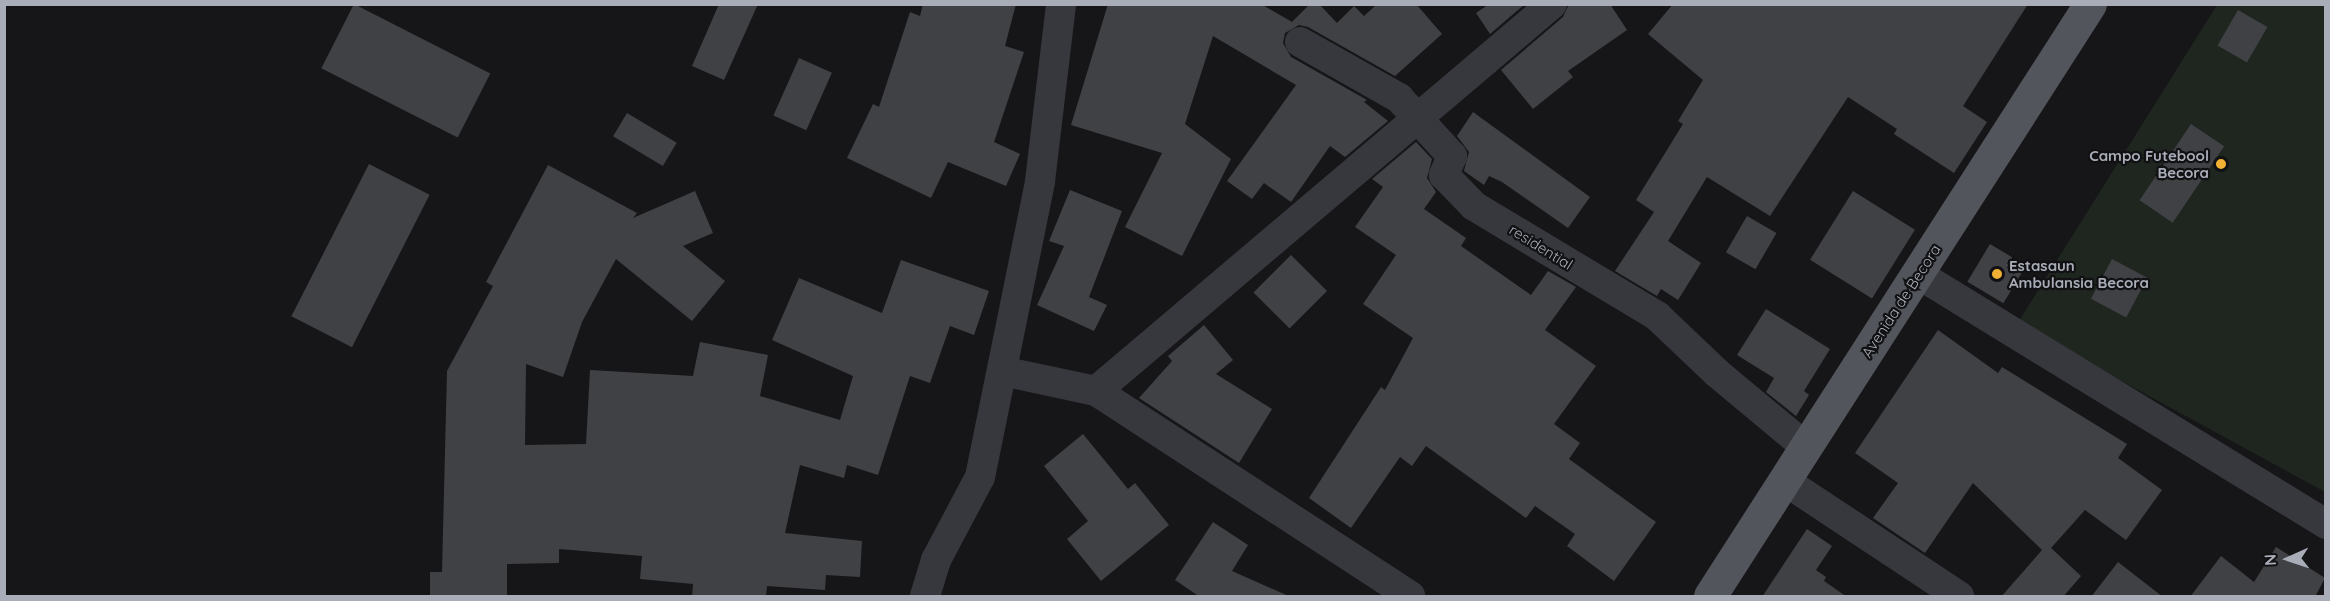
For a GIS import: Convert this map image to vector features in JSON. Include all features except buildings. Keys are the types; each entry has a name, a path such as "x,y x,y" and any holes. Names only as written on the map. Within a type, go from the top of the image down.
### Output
{"main road":[{"name":"Avenida de Becora","path":"1710,597 2090,4"}],"street":[{"path":"925,597 936,560 980,477 1041,181 1062,4"},
{"path":"1096,392 1552,4"},
{"name":"residential","path":"1300,42 1399,98 1452,156 1444,175 1474,206 1657,316 1717,373 1807,448"},
{"path":"1918,274 2325,524"},
{"path":"1002,371 1096,392 1410,597"},
{"path":"1785,481 1959,597"}],"shaded area":[{"name":"Campo Futebool Becora","path":"2217,5 2325,5 2325,492 2017,324"}],"place":[{"name":"Campo Futebool Becora","path":"2221,164"},
{"name":"Estasaun Ambulansia Becora","path":"1997,274"}]}
